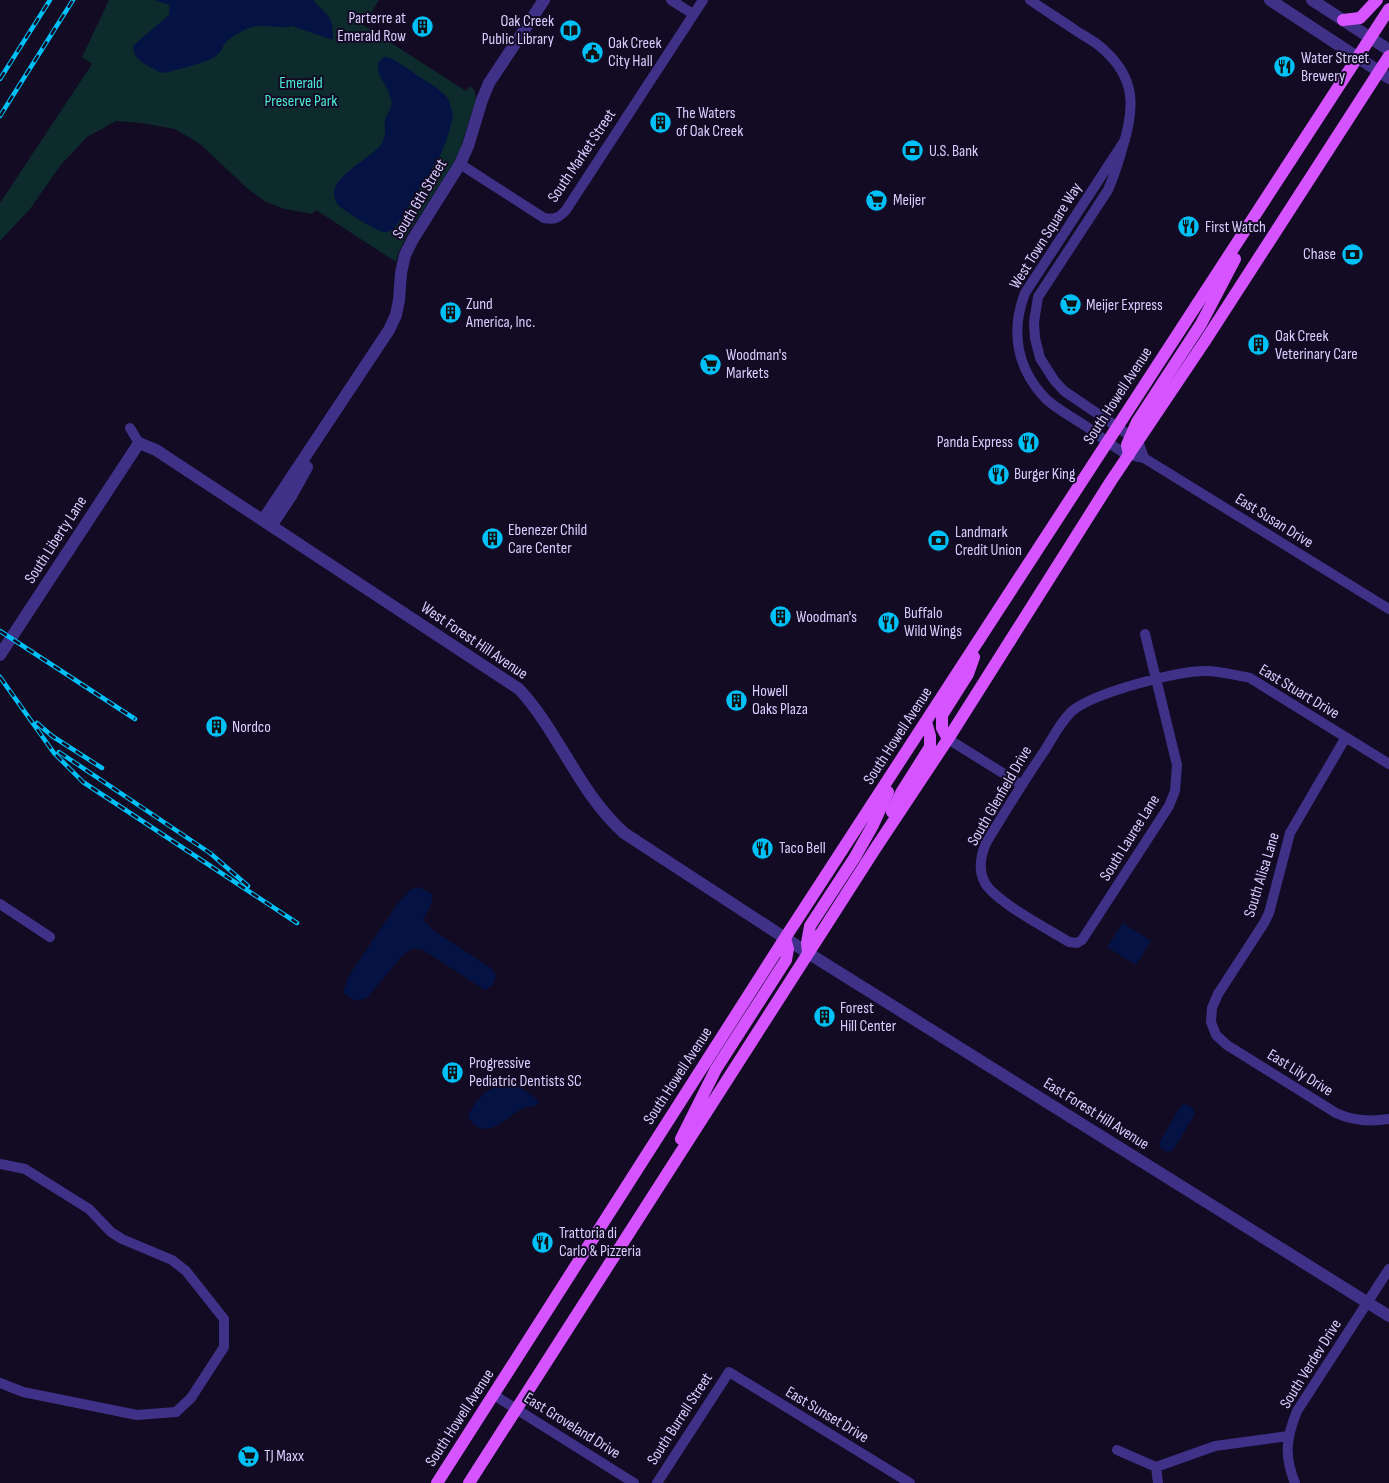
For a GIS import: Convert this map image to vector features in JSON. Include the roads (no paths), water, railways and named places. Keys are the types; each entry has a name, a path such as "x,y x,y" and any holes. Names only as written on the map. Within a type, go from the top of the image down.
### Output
{"main road":[{"path":"1343,20 1360,18 1377,0"},
{"name":"South Howell Avenue","path":"437,1483 785,938 1389,9"},
{"path":"469,1483 1129,455 1127,445 1210,334 1384,75 1389,56"},
{"path":"1134,438 1140,418 1201,324 1255,216"},
{"path":"948,739 942,728 942,715 968,674 983,634"},
{"path":"875,849 901,793 930,747 930,736 926,722"},
{"path":"808,954 807,943 810,926 855,857 873,825 904,756"},
{"path":"662,1180 690,1119 716,1069 786,960 788,949 785,938"}],"street":[{"name":"South 6th Street","path":"267,523 291,496 305,472 317,441 390,330 398,308 401,273 405,255 460,164 489,83 544,0"},
{"path":"671,0 693,14 703,0"},
{"name":"West Town Square Way","path":"1030,0 1102,47 1116,62 1128,83 1131,95 1131,117 1115,174 1108,190 1038,297 1034,322 1035,338 1040,358 1054,380 1064,391 1134,438"},
{"path":"1270,0 1384,75"},
{"path":"1312,0 1389,50"},
{"name":"South Market Street","path":"460,164 544,218 552,220 559,217 566,210 693,14"},
{"name":"West Town Square Way","path":"1125,140 1025,293 1017,321 1018,342 1022,362 1032,381 1047,399 1129,455"},
{"path":"130,428 139,442"},
{"path":"1134,438 1144,458"},
{"name":"West Forest Hill Avenue","path":"139,442 156,450 519,689 534,706 605,816 613,824 785,938"},
{"name":"South Liberty Lane","path":"0,655 139,442"},
{"name":"East Susan Drive","path":"1129,455 1144,458 1389,609"},
{"name":"South Lauree Lane","path":"1077,943 1082,940 1169,806 1175,791 1177,765 1146,634"},
{"name":"East Stuart Drive","path":"1156,680 1207,671 1229,673 1250,678 1389,764"},
{"name":"South Glenfield Drive","path":"1077,943 1070,942 998,897 983,880 980,868 982,853 1022,785 1063,722 1072,712 1093,698 1156,680"},
{"name":"South Alisa Lane","path":"1211,1022 1212,1008 1218,994 1269,913 1290,833 1346,737"},
{"path":"948,739 1022,785"},
{"path":"0,904 50,937"},
{"name":"East Forest Hill Avenue","path":"785,938 1389,1316"},
{"name":"East Lily Drive","path":"1211,1022 1216,1035 1227,1045 1343,1117 1362,1121 1389,1119"},
{"path":"0,1164 25,1169 89,1209 111,1232 122,1239 172,1260 186,1271 224,1320 224,1347 191,1398 176,1412 137,1415 23,1392 0,1383"},
{"name":"South Verdev Drive","path":"1295,1483 1288,1451 1288,1436 1297,1411 1389,1270"},
{"name":"South Burrell Street","path":"657,1483 729,1372"},
{"name":"East Sunset Drive","path":"729,1372 910,1483"},
{"name":"East Groveland Drive","path":"494,1395 634,1483"},
{"path":"1117,1450 1156,1467 1215,1446 1288,1436"},
{"path":"1156,1467 1158,1483"}],"railway":[{"path":"0,79 50,0"},
{"path":"0,116 73,0"},
{"path":"0,631 135,719"},
{"path":"0,677 54,753 83,782 297,923"},
{"path":"37,723 52,736 102,768"},
{"path":"59,752 210,853 248,886"}],"place":[{"name":"Parterre at Emerald Row","path":"422,27"},
{"name":"Oak Creek Public Library","path":"570,30"},
{"name":"Oak Creek City Hall","path":"592,52"},
{"name":"Water Street Brewery","path":"1285,67"},
{"name":"The Waters of Oak Creek","path":"660,122"},
{"name":"U.S. Bank","path":"913,151"},
{"name":"Meijer","path":"877,200"},
{"name":"First Watch","path":"1189,227"},
{"name":"Chase","path":"1352,254"},
{"name":"Meijer Express","path":"1070,305"},
{"name":"Zund America, Inc.","path":"450,313"},
{"name":"Oak Creek Veterinary Care","path":"1259,345"},
{"name":"Woodman's Markets","path":"710,364"},
{"name":"Panda Express","path":"1029,442"},
{"name":"Burger King","path":"998,474"},
{"name":"Ebenezer Child Care Center","path":"492,539"},
{"name":"Landmark Credit Union","path":"939,541"},
{"name":"Woodman's","path":"780,617"},
{"name":"Buffalo Wild Wings","path":"888,622"},
{"name":"Howell Oaks Plaza","path":"736,700"},
{"name":"Nordco","path":"216,727"},
{"name":"Taco Bell","path":"763,848"},
{"name":"Forest Hill Center","path":"824,1017"},
{"name":"Progressive Pediatric Dentists SC","path":"453,1072"},
{"name":"Trattoria di Carlo & Pizzeria","path":"543,1242"},
{"name":"TJ Maxx","path":"248,1456"}],"park label":[{"name":"Emerald Preserve Park","path":"301,92"}]}
